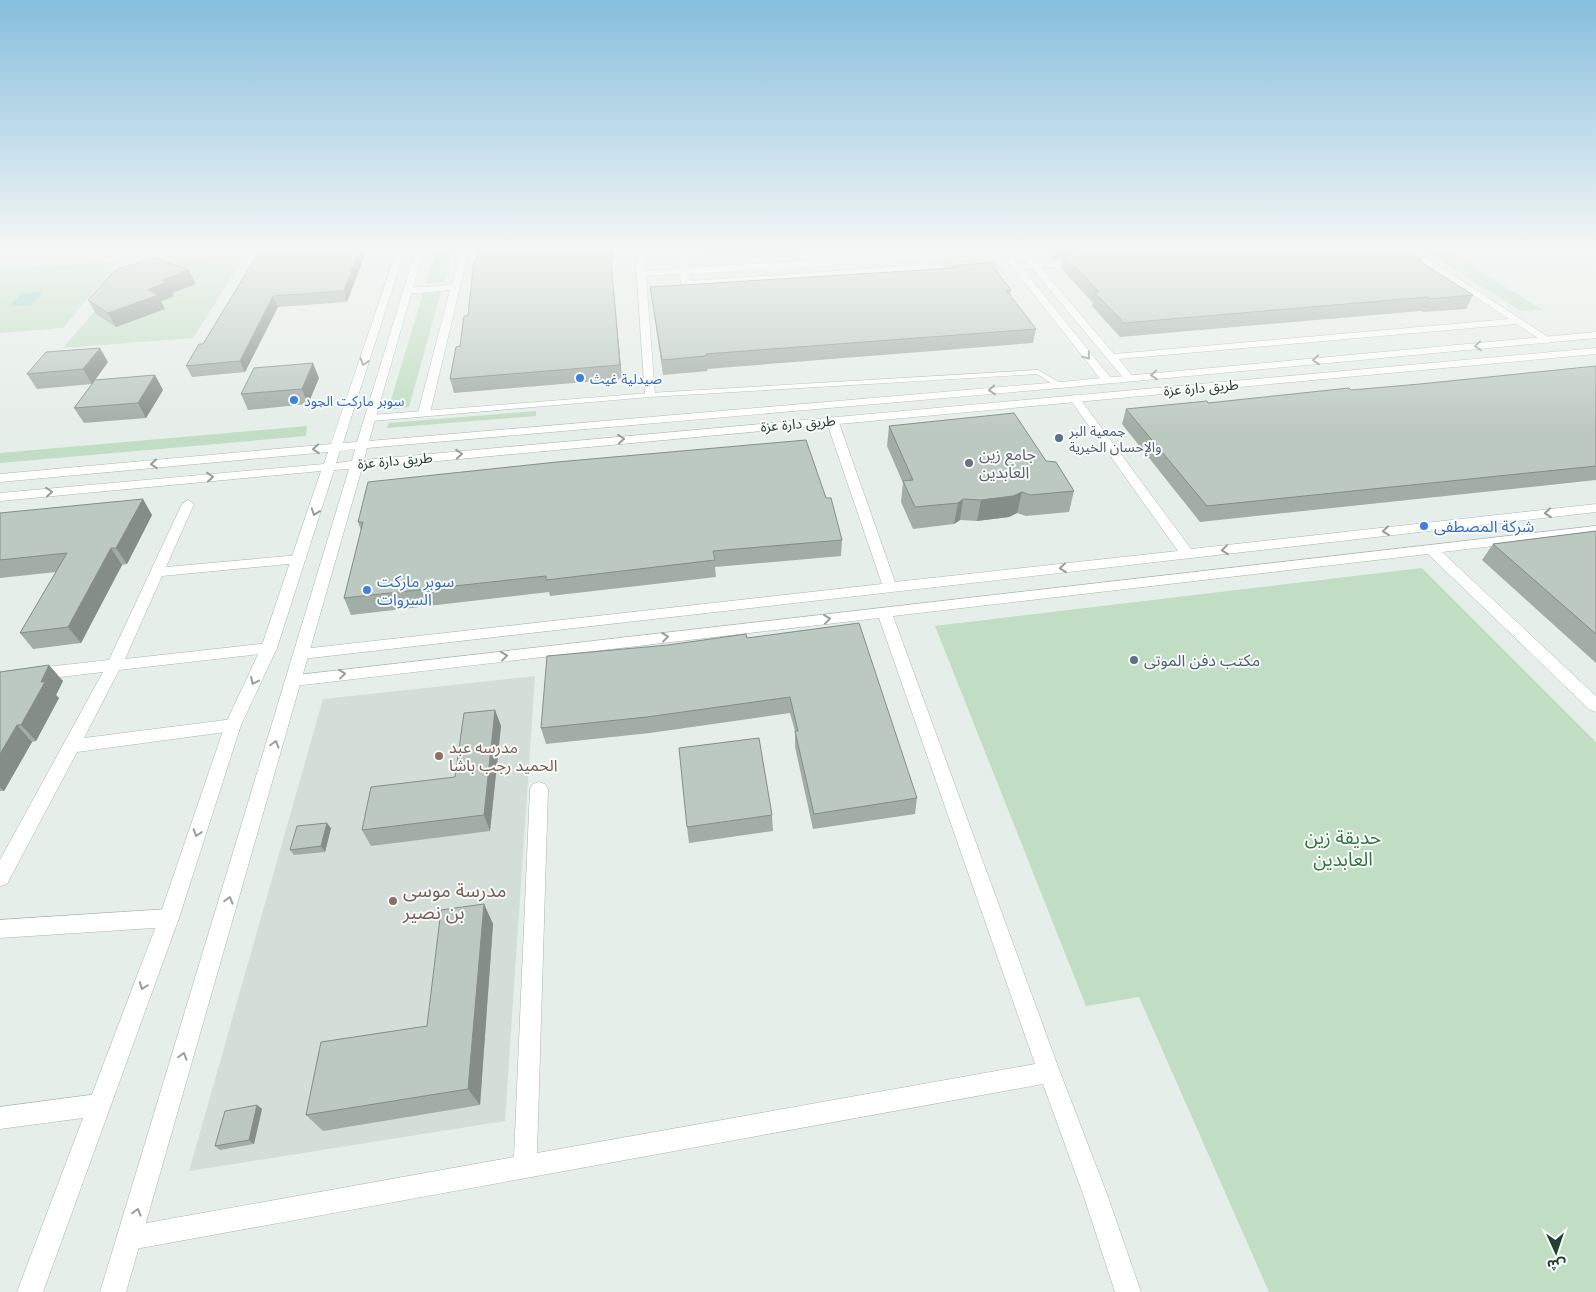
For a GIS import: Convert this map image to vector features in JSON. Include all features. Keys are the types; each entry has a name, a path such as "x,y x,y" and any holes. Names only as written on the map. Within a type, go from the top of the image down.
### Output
{"street":[{"path":"30,1292 169,918 233,725 269,648 382,309"},
{"path":"113,1292 403,309"},
{"path":"424,414 450,309"},
{"path":"644,309 650,395"},
{"path":"1050,309 1106,379"},
{"path":"1071,309 1128,377"},
{"path":"1501,309 1548,340"},
{"path":"1111,357 1519,321"},
{"path":"0,478 364,444 1060,385 1106,379 1596,335"},
{"name":"طريق دارة عزة","path":"0,497 1596,351"},
{"path":"1074,398 1187,554"},
{"path":"832,420 890,588"},
{"path":"0,878 114,665 188,504"},
{"path":"302,654 1596,508"},
{"path":"294,680 1596,530"},
{"path":"1290,542 1309,563"},
{"path":"1431,549 1596,706"},
{"path":"157,572 299,559"},
{"path":"1028,572 1041,594"},
{"path":"752,603 758,626"},
{"path":"884,612 1049,1072 1095,1194 1128,1292"},
{"path":"0,678 269,648"},
{"path":"72,746 233,725"},
{"path":"525,1166 539,789"},
{"path":"0,929 169,918"},
{"path":"130,1238 1049,1072"},
{"path":"0,1118 98,1106"}],"lane":[{"path":"372,418 650,395 1038,372 1060,385"}],"shaded area":[{"name":"مدرسة موسى بن نصير","path":"535,676 505,1121 189,1171 323,699","holes":["262,1110 254,1144 221,1149"]}],"green space":[{"path":"0,309 79,309 63,328 0,333"},
{"path":"96,309 211,309 193,338 63,348"},
{"path":"418,309 436,309 409,407 388,410"},
{"path":"1518,309 1543,310 1521,311"},
{"path":"536,411 536,416 387,428 389,423"},
{"path":"307,426 306,436 0,463 0,453"},
{"name":"حديقة زين العابدين","path":"1422,568 1596,742 1596,1292 1269,1292 1139,997 1086,1006 935,626"}],"building":[{"path":"102,309 118,309 108,313"},
{"path":"224,309 266,309 240,361 186,366 199,344 203,344"},
{"path":"469,309 615,309 620,365 450,379 456,347 460,346 464,316 468,316"},
{"path":"654,309 1021,309 1036,329 706,354 706,356 662,360"},
{"path":"1111,309 1284,309 1124,323"},
{"path":"100,348 83,369 27,374 46,352"},
{"path":"313,363 302,389 241,394 254,368"},
{"path":"1596,366 1596,466 1207,506 1126,409 1207,401 1208,403 1349,388 1351,390 1420,384"},
{"path":"155,375 138,403 74,408 95,380"},
{"path":"1014,413 1046,461 1056,462 1074,491 1030,495 1022,492 1013,496 981,500 963,499 958,503 915,507 903,481 913,480 889,426"},
{"path":"806,440 826,498 831,498 842,540 713,551 715,560 546,580 546,576 344,598 363,522 358,522 368,482 557,462"},
{"path":"143,499 116,548 111,548 68,627 20,633 67,553 0,560 0,513"},
{"path":"1596,531 1596,634 1493,544"},
{"path":"859,623 917,798 814,814 795,731 798,731 790,697 647,717 541,728 547,656 668,645 746,634 747,638"},
{"path":"49,665 41,682 45,682 21,725 17,725 0,754 0,672"},
{"path":"495,710 484,815 362,830 371,787 455,777 464,713"},
{"path":"759,738 772,815 687,827 679,748"},
{"path":"327,823 321,846 290,850 297,826"},
{"path":"484,904 468,1089 306,1115 321,1042 427,1026 441,910"},
{"path":"257,1105 249,1140 215,1146 225,1111"}],"place":[{"name":"صيدلية غيث","path":"580,378"},
{"name":"سوبر ماركت الجود","path":"294,400"},
{"name":"جمعية البر والإحسان الخيرية","path":"1059,438"},
{"name":"جامع زين العابدين","path":"969,463"},
{"name":"شركة المصطفى","path":"1424,526"},
{"name":"سوبر ماركت السروات","path":"367,590"},
{"name":"مكتب دفن الموتى","path":"1134,660"},
{"name":"مدرسه عبد الحميد رجب باشا","path":"439,756"},
{"name":"مدرسة موسى بن نصير","path":"393,901"}]}
